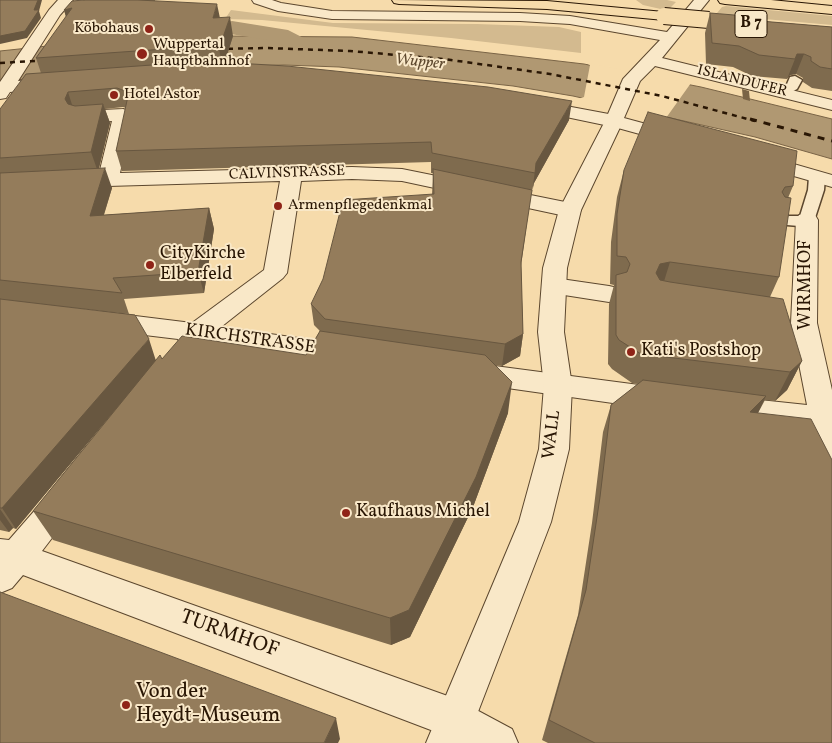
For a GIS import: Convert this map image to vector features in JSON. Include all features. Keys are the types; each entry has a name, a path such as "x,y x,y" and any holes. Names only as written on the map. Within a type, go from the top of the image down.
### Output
{"main road":[{"name":"B 7","path":"399,0 632,6 664,16 718,22"},
{"name":"B 7","path":"726,0 832,10"}],"street":[{"path":"259,0 278,7 332,16 520,17 570,20 671,37"},
{"path":"648,63 702,0"},
{"path":"36,15 54,14 68,7"},
{"path":"4,88 54,14"},
{"name":"ISLANDUFER","path":"648,63 832,105"},
{"name":"WALL","path":"451,731 535,522 554,449 558,386 551,332 555,268 570,210 632,80 648,63"},
{"path":"4,88 65,83"},
{"path":"520,103 615,118 696,143"},
{"path":"82,117 123,115 108,180"},
{"path":"743,156 825,179"},
{"name":"CALVINSTRASSE","path":"0,186 108,180 352,172 402,175 570,210"},
{"path":"172,363 197,332 275,273 292,174"},
{"name":"WIRMHOF","path":"806,220 794,322 828,419 828,459 832,467"},
{"path":"554,286 609,294"},
{"name":"KIRCHSTRASSE","path":"79,318 197,332 372,358"},
{"path":"451,370 558,386 828,419"},
{"path":"6,563 85,472"},
{"name":"TURMHOF","path":"6,563 451,731 498,743"}],"lane":[{"path":"781,92 792,86 795,80"},
{"name":"WIRMHOF","path":"780,220 806,220 816,190 825,179"}],"shaded area":[{"path":"636,0 667,0 676,2 665,10 643,5"},
{"path":"722,7 832,16 832,25 719,15 720,13 717,13"},
{"path":"231,10 333,23 477,24 559,27 581,32 581,53 451,38 262,20 225,19"}],"water":[{"name":"Wupper","path":"225,36 352,37 584,64 701,87 832,119 832,159 755,137 573,96 513,86 339,67 284,65 189,67 0,81 0,51 76,43"}],"pier":[{"path":"584,62 691,83 666,118 578,99 584,97 590,65"}],"building":[{"path":"0,0 38,0 34,10 39,10 25,31 0,36"},
{"path":"138,0 217,4 213,18 230,17 219,49 165,49 36,58 72,8 64,10 72,1"},
{"path":"710,13 746,16 760,21 832,27 832,69 820,67 811,61 811,57 804,54 797,54 795,59 759,55 739,46 712,43"},
{"path":"235,63 287,66 488,87 572,101 536,163 535,173 432,153 431,142 116,151 128,96 125,91 117,88 68,92 65,99 68,104 75,106 103,104 91,152 0,158 0,109 26,74 166,64"},
{"path":"648,112 797,151 793,186 785,187 782,192 785,197 791,198 779,277 670,262 660,264 656,273 660,280 783,299 802,361 790,372 641,354 619,340 616,335 616,275 627,272 630,264 626,257 617,256 617,214 624,170"},
{"path":"105,168 90,216 209,208 198,272 113,278 122,293 0,280 0,173"},
{"path":"433,169 532,190 521,262 523,334 505,344 325,319 311,304 323,279 343,200 434,194"},
{"path":"0,299 135,315 149,339 2,508 0,508"},
{"path":"320,331 485,355 512,382 476,477 409,610 390,618 33,511 160,355 162,359 182,336 306,355"},
{"path":"643,380 766,396 750,412 811,419 832,460 832,743 595,743 549,720 586,590 611,405"},
{"name":"Von der Heydt-Museum","path":"0,592 336,718 324,743 0,743"}],"waterway":[{"path":"232,28 280,35 316,54"},
{"path":"745,91 747,99"}],"railway":[{"path":"218,49 266,48 350,51 444,59 550,74 662,96 755,121"},
{"path":"0,63 50,60"},
{"path":"750,119 832,141"}],"place":[{"name":"Köbohaus","path":"149,29"},
{"name":"Wuppertal Hauptbahnhof","path":"142,54"},
{"name":"Hotel Astor","path":"114,95"},
{"name":"Armenpflegedenkmal","path":"278,206"},
{"name":"CityKirche Elberfeld","path":"150,265"},
{"name":"Kati's Postshop","path":"631,352"},
{"name":"Kaufhaus Michel","path":"346,513"},
{"name":"Von der Heydt-Museum","path":"126,705"}]}
